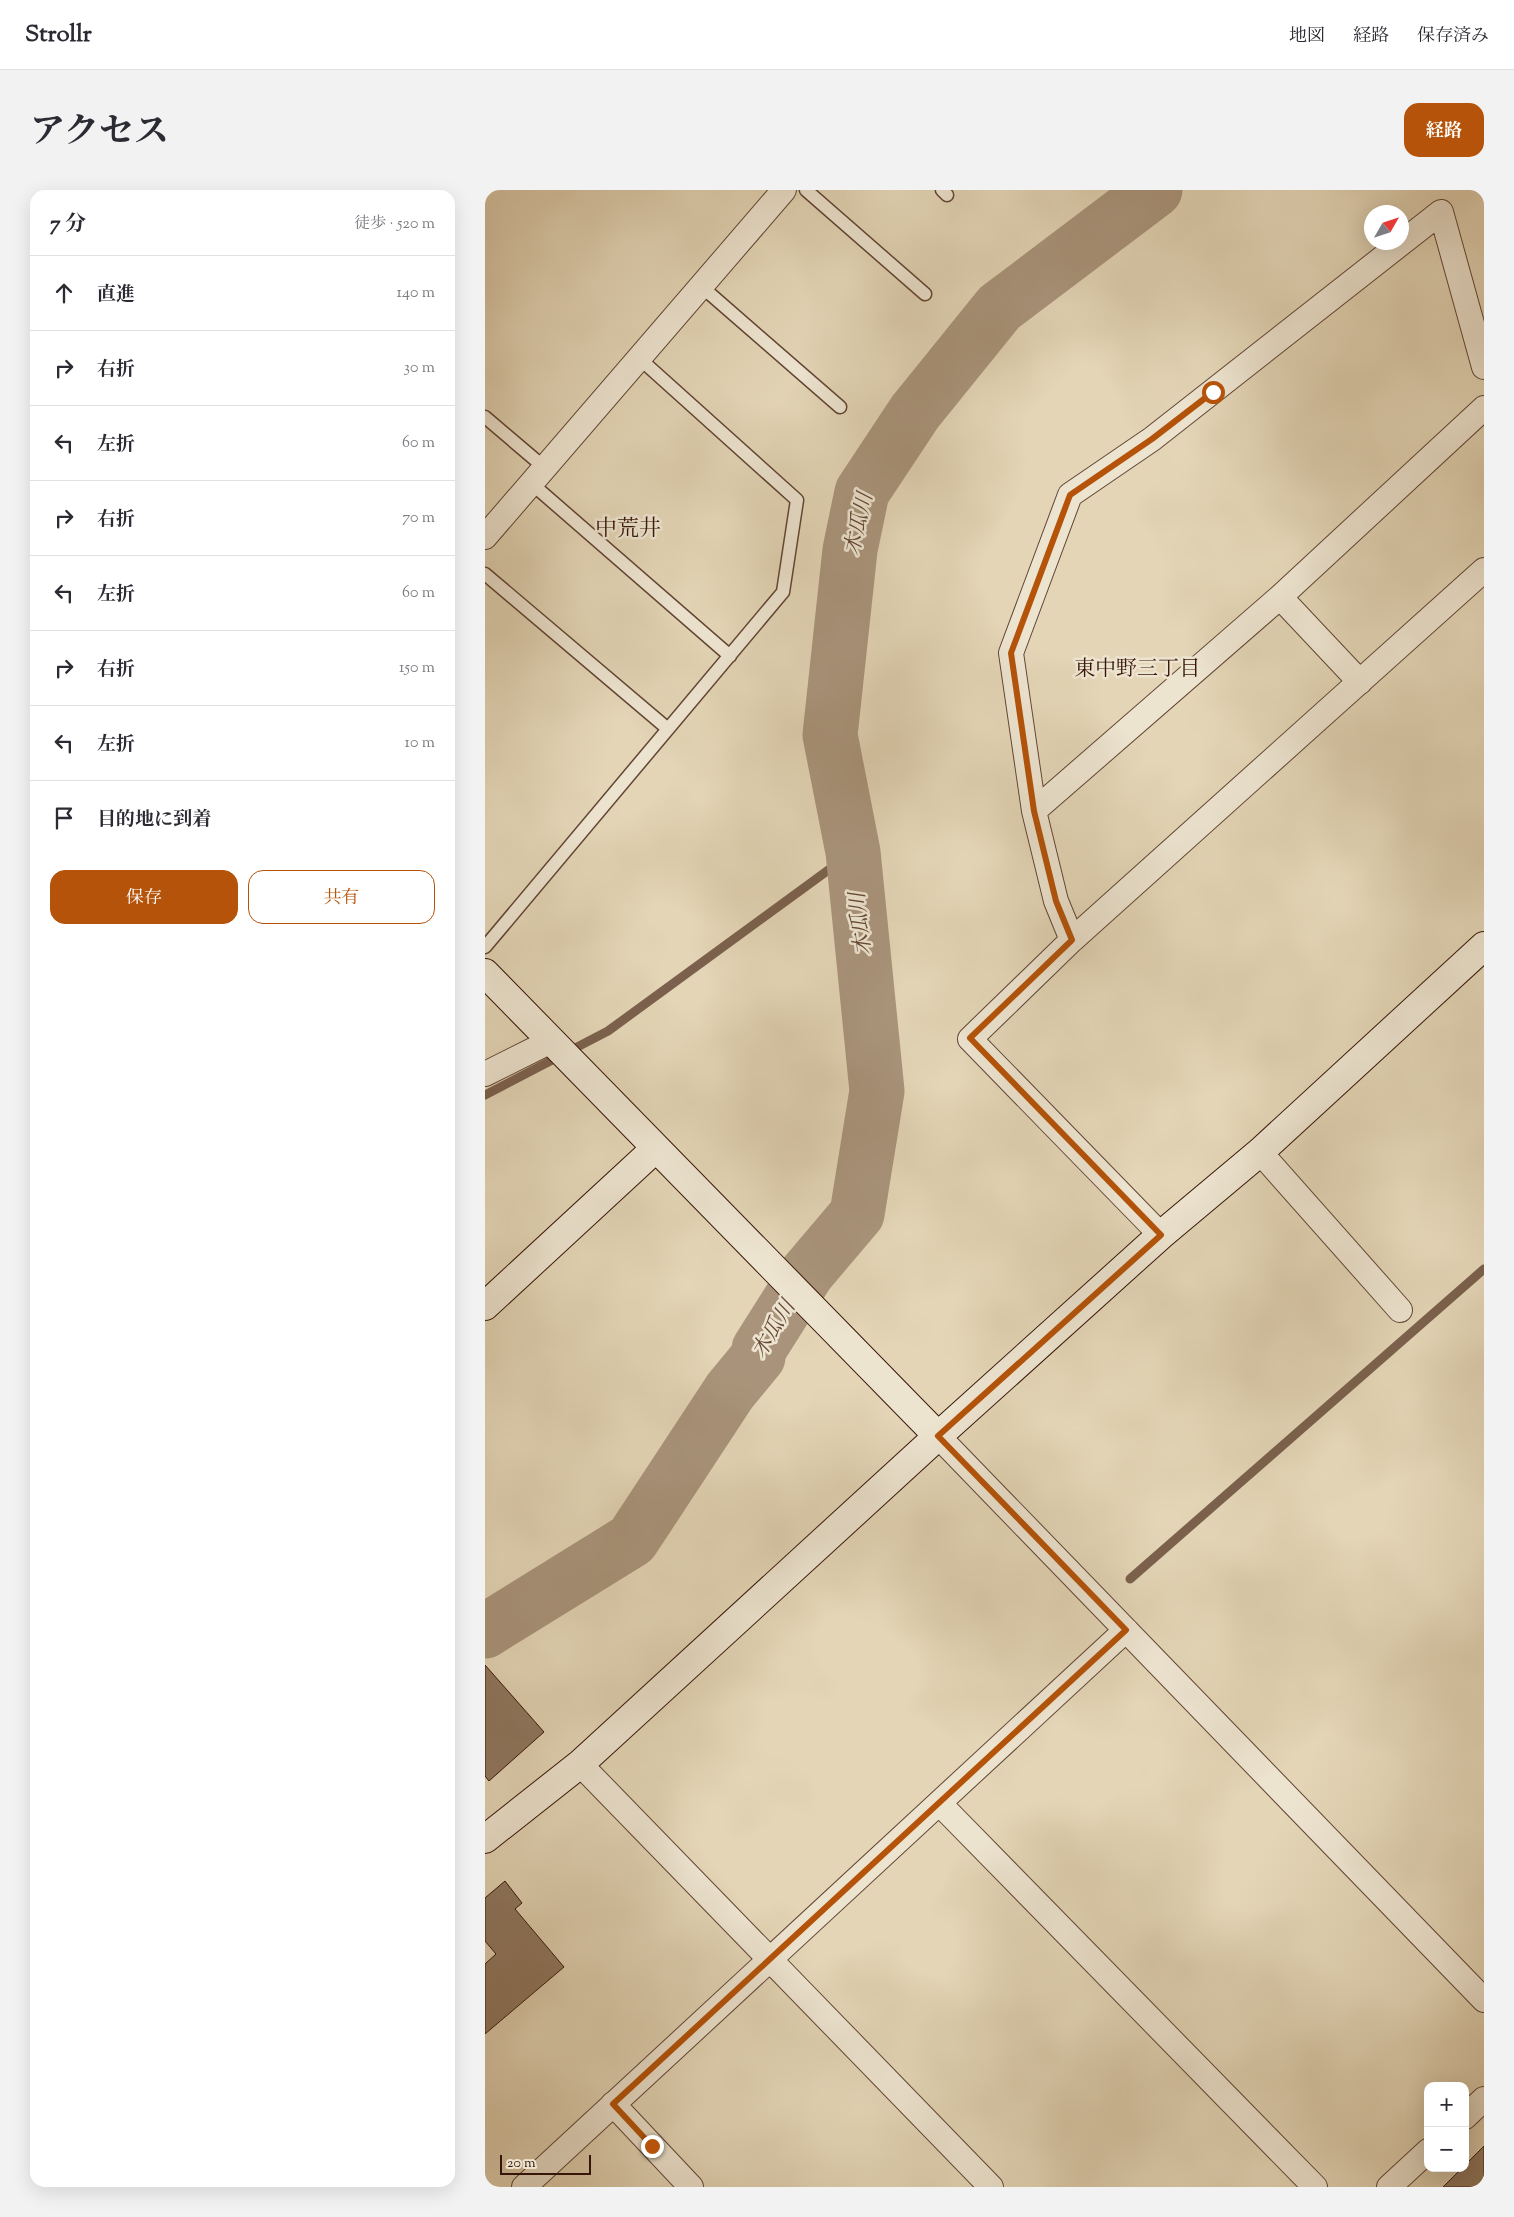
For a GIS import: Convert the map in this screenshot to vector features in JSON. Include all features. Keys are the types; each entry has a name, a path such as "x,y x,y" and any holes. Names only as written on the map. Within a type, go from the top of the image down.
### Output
{"street":[{"path":"485,537 784,190"},
{"path":"1072,940 1056,901 1034,811 1011,653 1070,495 1152,439 1441,212 1484,366"},
{"path":"1034,811 1280,597 1484,408"},
{"path":"1161,1235 970,1038 1072,940 1484,570"},
{"path":"1280,597 1360,682"},
{"path":"485,1839 580,1764 938,1436 1161,1235 1260,1152 1484,946"},
{"path":"485,973 938,1436 1484,2000"},
{"path":"485,1074 551,1041"},
{"path":"485,1306 656,1148"},
{"path":"1260,1152 1400,1310"},
{"path":"524,2187 1126,1630"},
{"path":"580,1764 991,2187"},
{"path":"939,1803 1315,2187"},
{"path":"1469,2113 1484,2099"},
{"path":"613,2104 691,2187"},
{"path":"1389,2187 1424,2155"}],"lane":[{"path":"806,190 925,294"},
{"path":"701,286 840,407"},
{"path":"485,947 783,592 797,500 639,358"},
{"path":"485,418 538,475 730,656"},
{"path":"485,574 668,729"}],"building":[{"path":"485,1665 544,1732 489,1781 485,1776"},
{"path":"505,1881 522,1903 515,1909 564,1967 485,2034 485,1964 496,1954 485,1941 485,1898"},
{"path":"1484,2146 1484,2187 1443,2187 1458,2172 1469,2172 1469,2161"}],"waterway":[{"name":"木瓜川","path":"485,1631 632,1540 730,1391 758,1357 759,1349 807,1273 857,1214 877,1091 853,852 830,735 850,550 862,492 915,412 999,308 1155,190"},
{"path":"485,1095 608,1031 853,852"},
{"path":"1130,1579 1484,1269"}],"district":[{"name":"中荒井","path":"628,527"},
{"name":"東中野三丁目","path":"1137,668"}],"route":[{"path":"652,2146 613,2104 1126,1630 938,1436 1161,1235 970,1038 1072,940 1056,901 1034,811 1011,653 1070,495 1152,439 1213,392"}]}
